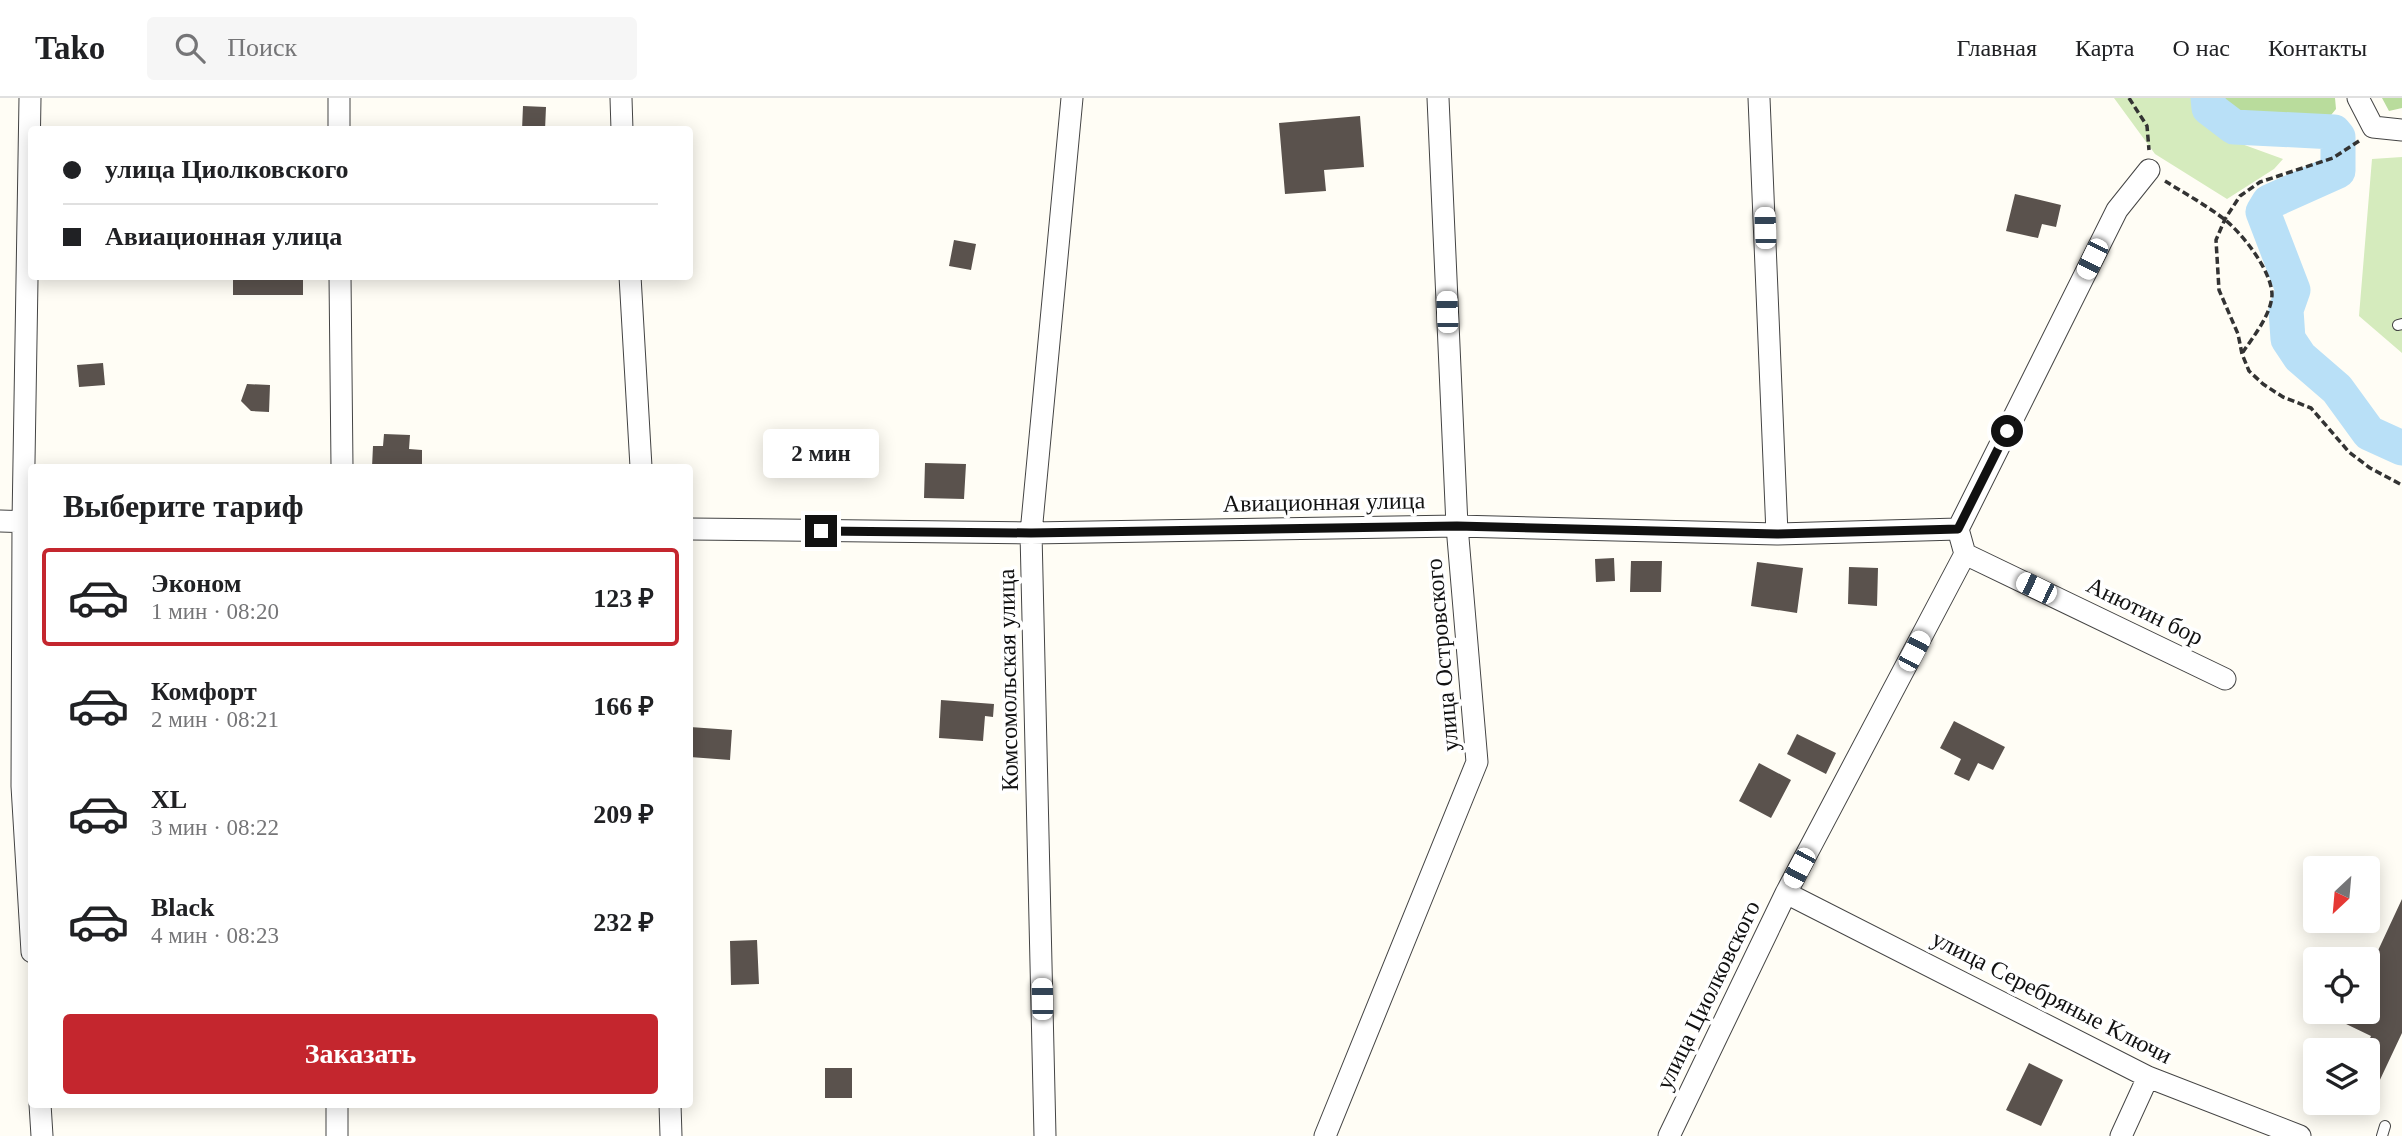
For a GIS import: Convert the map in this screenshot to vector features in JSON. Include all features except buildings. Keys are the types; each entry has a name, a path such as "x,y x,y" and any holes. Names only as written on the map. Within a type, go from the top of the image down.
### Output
{"street":[{"path":"30,98 30,126"},
{"path":"339,98 339,126"},
{"path":"621,98 622,126"},
{"name":"Комсомольская улица","path":"1045,1136 1031,533 1072,98"},
{"name":"улица Островского","path":"1325,1136 1477,762 1457,526 1438,98"},
{"path":"1759,98 1777,534"},
{"path":"2358,98 2373,127 2402,130"},
{"path":"1965,554 1958,529 2117,210 2149,170"},
{"path":"28,819 29,280"},
{"path":"340,280 342,464"},
{"path":"630,280 640,464"},
{"path":"0,522 27,522"},
{"name":"Авиационная улица","path":"693,530 1031,533 1457,526 1777,534 1958,529"},
{"name":"Анютин бор","path":"1965,554 2225,679"},
{"name":"улица Циолковского","path":"1669,1136 1786,892 1965,554"},
{"name":"улица Серебряные Ключи","path":"1786,892 2148,1077 2300,1136"},
{"path":"2121,1136 2148,1077"},
{"path":"40,1108 42,1136"},
{"path":"337,1108 337,1136"},
{"path":"670,1108 671,1136"}],"path":[{"path":"2344,152 2260,182 2240,196 2225,219 2216,240 2219,290 2238,334 2249,371 2283,397 2311,408 2348,452 2370,468 2402,485"},
{"path":"2225,219 2266,271 2272,296 2265,317 2242,354"}],"green space":[{"path":"2114,98 2199,98 2198,113 2228,139 2283,159 2274,169 2227,199 2155,154"},
{"path":"2221,98 2335,98 2336,109 2322,126 2239,118 2222,104"},
{"path":"2382,98 2402,98 2402,108 2389,111"},
{"path":"2402,157 2402,353 2359,316 2372,159"}],"waterway":[{"path":"2208,98 2209,108 2234,127 2334,132 2338,137 2338,171 2269,202 2263,212 2293,290 2286,310 2288,339 2300,357 2337,389 2369,433 2402,448"}],"route":[{"path":"821,531 1031,533 1457,526 1777,534 1958,529 2007,431"}]}
